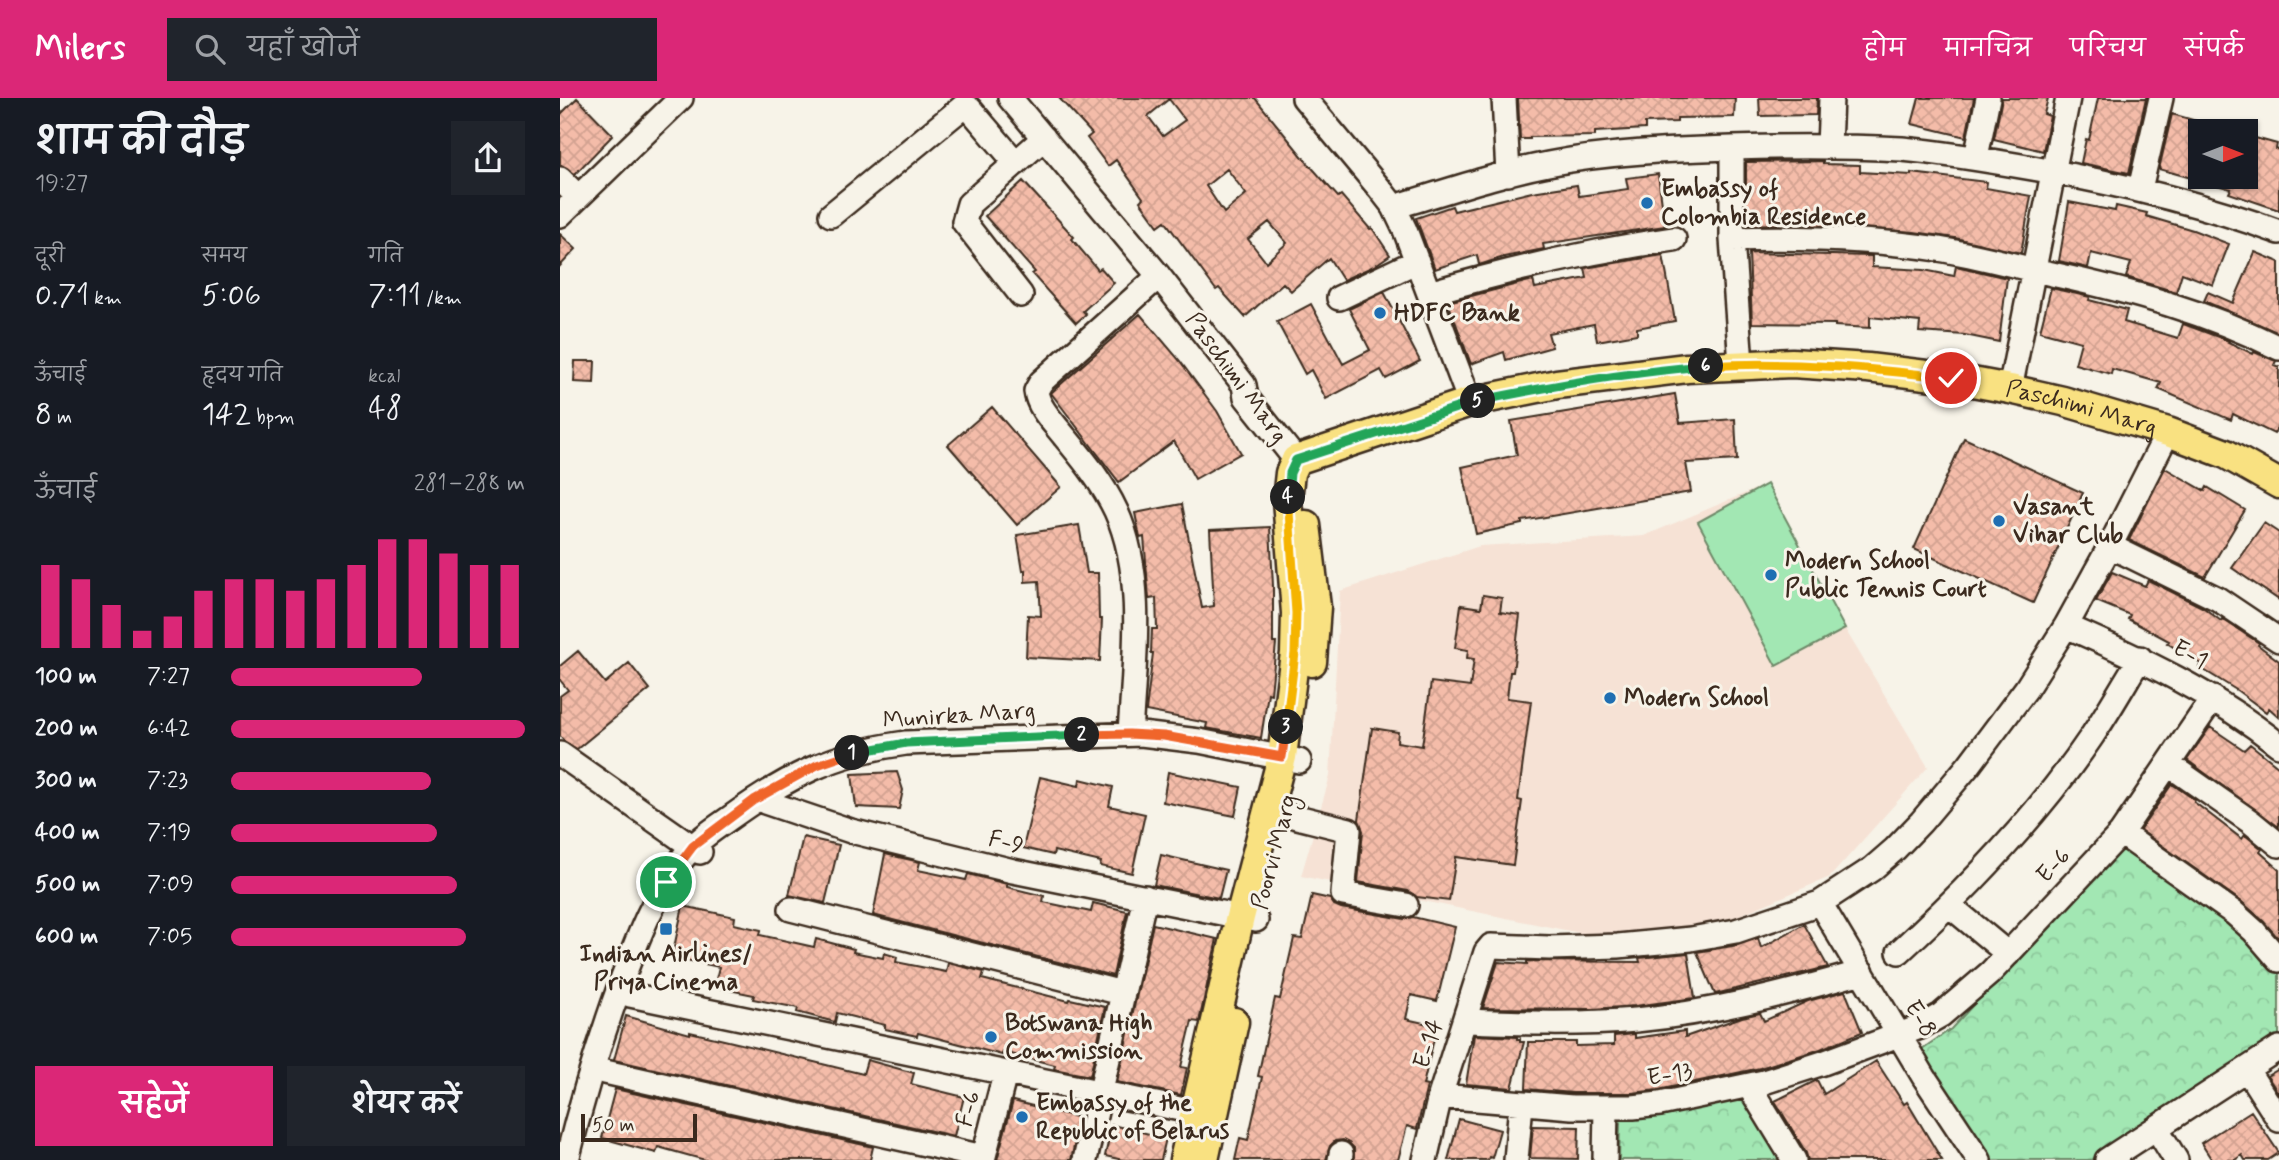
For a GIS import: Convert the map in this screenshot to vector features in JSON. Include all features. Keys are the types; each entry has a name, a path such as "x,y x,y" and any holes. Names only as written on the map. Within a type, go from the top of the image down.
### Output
{"main road":[{"name":"Paschimi Marg","path":"1301,458 1470,402 1557,384 1642,372 1791,363 1868,368 1951,378 2063,401 2168,432 2226,454 2279,484"},
{"name":"Poorvi Marg","path":"1184,1160 1203,1114 1248,918 1309,694 1316,607 1301,458"},
{"name":"Poorvi Marg","path":"1248,918 1285,814 1289,764"},
{"name":"Poorvi Marg","path":"1203,1114 1205,1160"}],"street":[{"path":"560,215 681,98"},
{"name":"Paschimi Marg","path":"1010,98 1159,276 1244,385 1256,390 1301,458"},
{"path":"1304,98 1394,207 1470,402"},
{"path":"1504,98 1508,174"},
{"path":"1829,146 1830,98"},
{"path":"1976,158 1988,98"},
{"path":"2010,388 2068,98"},
{"path":"2140,189 2161,98"},
{"path":"831,215 961,107 967,106 970,109 1016,163"},
{"path":"1020,295 964,222 969,204 1044,138"},
{"path":"1394,207 1546,164 1583,158 1661,150 1829,146 1903,149 2055,172 2140,189 2279,232"},
{"path":"1732,148 1732,239 1741,364"},
{"path":"560,179 578,197"},
{"path":"1732,239 1788,237 1875,242 1940,250 2107,286 2178,306 2246,331 2279,348"},
{"path":"1429,293 1573,255 1674,239"},
{"path":"1339,298 1417,261"},
{"path":"1129,734 1135,659 1135,610 1128,542 1116,510 1097,478 1041,405 1036,391 1041,382 1159,276"},
{"path":"1820,903 1872,869 1895,849 1997,730 2066,626 2168,432"},
{"path":"2110,546 2210,595 2279,640"},
{"name":"E-1","path":"2066,626 2140,658 2213,698 2252,723 2279,745"},
{"path":"1899,952 1949,905 2049,795 2094,734 2140,658"},
{"name":"E-6","path":"1900,1036 1941,1015 1990,973 2121,833 2213,698"},
{"name":"Munirka Marg","path":"571,1159 608,1016 635,944 666,882 696,849 754,800 809,769 841,756 906,743 1129,734 1199,741 1289,764"},
{"name":"Munirka Marg","path":"571,1159 606,1072 630,995 673,890 696,849 765,802 814,773 837,764 897,753 1100,742 1139,742 1289,764"},
{"path":"560,754 696,849"},
{"path":"2168,764 2279,845"},
{"name":"F-9","path":"765,802 851,831 973,862 1248,918"},
{"path":"1285,814 1349,830 1343,894 1406,905"},
{"path":"2121,833 2234,913 2279,960"},
{"path":"1085,1160 1145,897"},
{"name":"E-14","path":"1425,1160 1440,1096 1486,952 1491,946 1605,947 1691,939 1736,931 1820,903"},
{"name":"E-8","path":"1820,903 1979,1160"},
{"path":"1949,905 2008,954"},
{"path":"791,909 1122,993"},
{"path":"1464,1021 1594,1021 1665,1016 1744,1002 1862,972"},
{"path":"630,995 1203,1114"},
{"name":"E-13","path":"1440,1096 1521,1104 1605,1108 1660,1104 1749,1086 1900,1036"},
{"path":"2107,1160 2279,1048"},
{"path":"2247,1070 2279,1120"},
{"path":"606,1072 983,1158"},
{"name":"F-6","path":"983,1158 1005,1074"},
{"path":"1749,1086 1794,1160"},
{"path":"1516,1160 1521,1104"},
{"path":"1605,1108 1605,1160"},
{"path":"2157,1129 2176,1160"}],"shaded area":[{"name":"Modern School","path":"1767,484 1845,629 1928,767 1830,877 1709,928 1619,941 1301,876 1330,776 1340,591 1480,546 1644,536"}],"green space":[{"name":"Modern School Public Tennis Court","path":"1767,484 1845,629 1776,666 1698,522"},
{"path":"2124,841 2234,922 2270,958 2279,974 2279,1039 2092,1160 1988,1160 1919,1051 1951,1029"},
{"path":"1750,1092 1791,1160 1619,1160 1622,1112"}],"building":[{"path":"577,98 613,135 575,174 560,164 560,115"},
{"path":"1059,98 1255,98 1338,197 1341,195 1370,229 1372,228 1390,255 1374,266 1343,280 1329,258 1291,291 1283,283 1245,317 1219,288 1216,290 1165,221 1158,226 1140,201 1143,198 1116,160 1108,166 1087,138 1092,134","holes":["1169,99 1185,120 1163,136 1148,116","1227,169 1246,194 1224,213 1206,186","1269,222 1287,243 1266,262 1248,239"]},
{"path":"1518,98 1735,98 1734,117 1677,118 1677,122 1645,123 1645,129 1595,132 1595,136 1520,139"},
{"path":"1759,98 1817,98 1816,115 1760,116"},
{"path":"1919,98 1974,98 1966,137 1912,124"},
{"path":"2002,98 2048,98 2044,114 2050,116 2043,151 1994,139"},
{"path":"2098,98 2146,98 2129,173 2081,163"},
{"path":"2172,114 2190,119 2188,177 2159,169"},
{"path":"2258,139 2277,144 2279,210 2229,193 2231,189 2258,189"},
{"path":"1823,161 1823,164 1860,165 1860,172 1911,173 1987,182 1986,188 2031,196 2021,253 1914,232 1809,225 1809,211 1780,211 1780,224 1746,225 1746,162"},
{"path":"1658,174 1665,226 1543,244 1544,249 1479,265 1477,255 1435,269 1416,218 1452,206 1454,211 1532,192 1577,185 1579,196 1628,189 1626,178"},
{"path":"1023,181 1074,237 1072,239 1098,270 1101,268 1114,283 1083,311 1086,314 1076,323 985,216"},
{"path":"2069,202 2115,211 2116,206 2147,213 2146,216 2229,244 2213,285 2182,273 2176,292 2126,277 2131,263 2091,253 2088,268 2059,261"},
{"path":"560,234 576,249 560,266"},
{"path":"2255,252 2279,262 2279,333 2204,301 2208,292 2233,303"},
{"path":"1749,253 1872,256 1872,267 1924,270 1954,276 1956,266 2007,278 1999,342 1965,335 1919,332 1920,322 1870,317 1870,328 1835,324 1752,323"},
{"path":"1663,255 1675,321 1637,328 1637,334 1597,341 1594,324 1548,333 1552,347 1506,360 1504,352 1471,364 1448,302 1533,280 1535,288 1587,278 1585,268"},
{"path":"2051,288 2090,297 2089,300 2127,310 2124,322 2178,338 2183,324 2276,361 2274,365 2279,367 2279,424 2274,434 2233,414 2231,420 2158,389 2161,383 2112,369 2111,374 2075,364 2081,342 2040,331"},
{"path":"1384,292 1420,361 1386,379 1381,370 1326,399 1311,370 1305,374 1277,322 1311,304 1343,364 1370,350 1349,309"},
{"path":"1140,314 1180,361 1217,411 1241,453 1195,479 1174,441 1119,482 1051,393"},
{"path":"575,361 595,361 594,383 574,382"},
{"path":"1675,394 1680,423 1735,419 1737,460 1686,463 1691,492 1522,521 1522,524 1476,534 1462,467 1517,455 1511,421"},
{"path":"992,407 1061,487 1017,525 948,445"},
{"name":"Vasant Vihar Club","path":"1964,438 2083,493 2033,603 1914,549"},
{"path":"2165,468 2205,491 2207,487 2245,510 2205,577 2129,540"},
{"path":"1182,504 1202,608 1214,606 1210,530 1270,527 1273,643 1276,643 1271,694 1268,693 1261,738 1206,728 1207,723 1146,711 1153,653 1152,629 1157,629 1156,598 1149,599 1144,537 1140,538 1135,513"},
{"path":"2264,523 2279,533 2279,600 2232,568"},
{"path":"1079,525 1087,573 1098,573 1099,619 1102,619 1100,661 1026,657 1028,615 1041,616 1039,581 1025,582 1017,535"},
{"path":"2112,572 2145,586 2148,580 2204,608 2259,643 2258,645 2279,661 2279,717 2269,708 2266,712 2199,667 2201,664 2167,643 2169,641 2128,619 2130,615 2096,601"},
{"path":"1483,595 1502,598 1500,612 1520,615 1507,698 1531,701 1518,800 1522,801 1513,865 1456,857 1449,901 1417,897 1408,891 1358,882 1363,831 1359,820 1372,728 1398,732 1397,742 1422,746 1431,682 1470,687 1474,659 1467,658 1468,650 1455,648 1461,605 1481,608"},
{"path":"578,651 605,683 629,663 650,689 577,749 560,736 560,696 568,690 560,680 560,666"},
{"path":"2210,727 2244,750 2250,744 2279,767 2279,827 2187,760"},
{"path":"897,772 903,790 899,809 856,807 852,774"},
{"path":"1168,772 1241,787 1235,816 1163,802"},
{"path":"1040,777 1079,786 1080,779 1113,787 1109,806 1145,814 1132,873 1100,866 1101,862 1054,851 1053,855 1023,848"},
{"path":"2172,784 2242,839 2245,835 2262,849 2260,852 2279,869 2279,939 2242,902 2140,830"},
{"path":"803,837 839,845 825,903 789,895"},
{"path":"885,854 920,862 918,870 966,880 968,874 1007,884 1007,887 1044,896 1043,902 1091,912 1093,903 1127,911 1113,976 873,915"},
{"path":"1161,855 1226,870 1219,898 1154,885"},
{"path":"1312,895 1330,899 1334,905 1341,908 1404,919 1413,917 1455,927 1437,1001 1411,995 1406,1019 1437,1026 1423,1085 1427,1086 1417,1129 1407,1126 1398,1160 1354,1160 1354,1148 1343,1140 1335,1141 1330,1146 1326,1160 1235,1160 1240,1138 1248,1140 1262,1077 1258,1076 1275,998 1280,999 1294,938 1302,939"},
{"path":"683,906 735,917 734,924 761,930 760,935 814,947 816,939 854,949 853,952 883,958 884,953 897,957 896,962 946,972 948,963 984,972 982,979 1069,1001 1070,999 1105,1007 1090,1076 1054,1069 1055,1065 1003,1052 1002,1055 918,1033 917,1036 885,1029 885,1025 837,1013 835,1022 797,1012 798,1008 753,999 754,995 714,987 719,967 672,957"},
{"path":"1153,924 1217,939 1199,1022 1192,1021 1181,1067 1187,1068 1181,1095 1117,1082"},
{"path":"1804,924 1828,967 1715,994 1697,952 1738,945 1758,938 1761,948"},
{"path":"1688,953 1695,998 1593,1009 1483,1008 1498,962 1640,962 1639,958"},
{"path":"1845,991 1862,1032 1818,1050 1760,1068 1632,1093 1573,1093 1526,1089 1528,1042 1576,1042 1576,1046 1614,1045 1614,1036 1635,1034 1635,1038 1685,1031 1685,1037 1760,1013 1764,1021 1808,1001"},
{"path":"626,1016 690,1034 863,1074 867,1060 914,1073 911,1084 964,1097 954,1136 614,1060"},
{"path":"1474,1035 1517,1037 1520,1042 1524,1042 1512,1088 1466,1084"},
{"path":"1876,1061 1904,1104 1907,1102 1942,1160 1808,1160 1775,1101 1817,1080 1824,1094"},
{"path":"2279,1069 2279,1094 2267,1076"},
{"path":"615,1089 873,1147 870,1160 705,1160 658,1147 656,1153 602,1138"},
{"path":"1013,1101 1080,1118 1071,1160 997,1160"},
{"path":"2251,1111 2279,1153 2268,1160 2245,1160 2242,1155 2235,1160 2212,1160 2201,1143"},
{"path":"1459,1119 1500,1130 1492,1158 1448,1160"},
{"path":"1112,1125 1166,1138 1161,1160 1123,1160 1105,1156"},
{"path":"1533,1126 1579,1127 1578,1159 1530,1158"}],"place":[{"name":"Embassy of Colombia Residence","path":"1647,203"},
{"name":"HDFC Bank","path":"1380,313"},
{"name":"Vasant Vihar Club","path":"1999,521"},
{"name":"Modern School Public Tennis Court","path":"1771,575"},
{"name":"Modern School","path":"1610,698"},
{"name":"Indian Airlines/ Priya Cinema","path":"666,929"},
{"name":"Botswana High Commission","path":"991,1037"},
{"name":"Embassy of the Republic of Belarus","path":"1022,1117"}],"route":[{"path":"666,882 693,846 754,800 817,765 876,747 994,738 1141,734 1199,741 1282,757 1295,653 1296,613 1287,500 1290,473 1296,460 1470,402 1557,384 1642,372 1791,363 1868,368 1951,378"}]}
